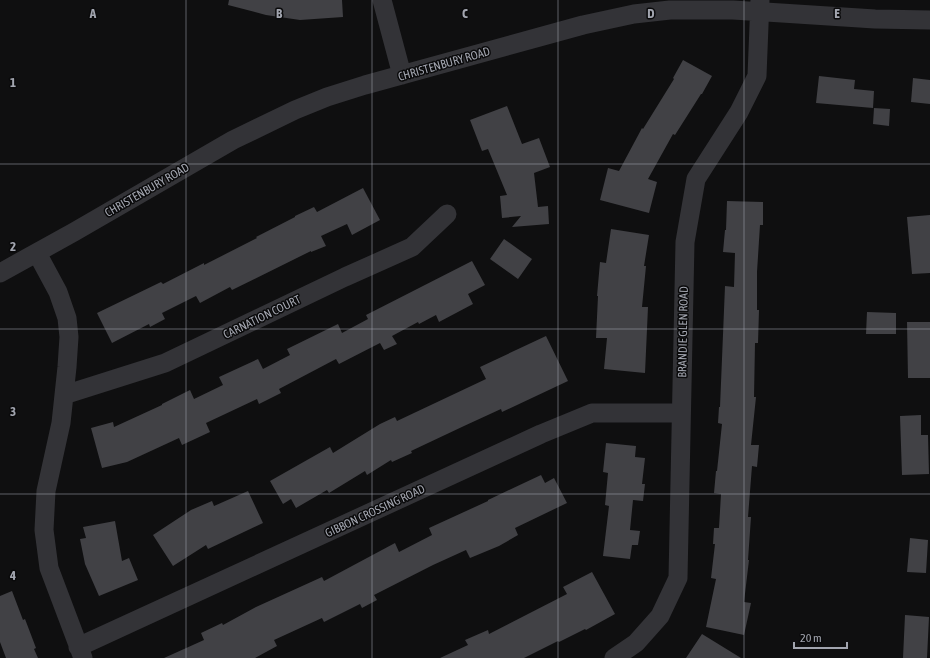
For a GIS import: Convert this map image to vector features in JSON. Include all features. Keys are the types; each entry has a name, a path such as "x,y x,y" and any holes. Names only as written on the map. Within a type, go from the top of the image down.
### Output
{"street":[{"path":"382,0 402,75"},
{"name":"CHRISTENBURY ROAD","path":"0,274 233,140 265,124 327,98 402,75 583,25 634,14 670,10 733,10 760,6 875,19 930,20"},
{"name":"BRANDIE GLEN ROAD","path":"614,658 636,643 660,616 678,578 685,242 696,179 739,112 757,76 760,6"},
{"name":"CARNATION COURT","path":"64,395 165,363 345,277 412,247 447,214"},
{"path":"37,253 58,292 67,318 69,337 64,395 61,422 46,491 44,530 49,568 80,652"},
{"name":"GIBBON CROSSING ROAD","path":"80,652 541,434 592,413 681,413"}],"building":[{"path":"229,0 342,0 343,17 300,20 266,15 228,5"},
{"path":"683,60 712,76 675,135 673,134 648,179 657,182 649,213 600,200 608,168 619,171 642,128 643,129 674,79 673,78"},
{"path":"819,76 855,80 854,89 874,91 873,108 816,103"},
{"path":"913,78 930,80 930,104 911,102"},
{"path":"507,106 522,144 539,138 550,167 534,173 538,207 548,206 549,224 512,227 521,216 502,218 500,196 507,195 488,149 482,151 470,120"},
{"path":"874,108 890,109 889,126 873,124"},
{"path":"363,188 380,220 352,235 347,224 321,236 326,246 311,251 232,290 230,287 200,303 196,296 162,313 165,319 150,327 149,324 112,343 97,313 161,282 163,284 204,263 204,265 314,207 317,212"},
{"path":"727,201 763,202 763,225 760,225 757,272 757,310 759,310 758,343 755,343 754,397 756,397 751,445 759,445 757,467 752,466 748,517 751,517 749,560 744,602 751,603 744,635 706,627 716,579 711,578 715,544 713,544 714,528 719,528 721,494 714,493 722,424 718,423 725,286 734,287 735,253 723,252 726,230"},
{"path":"930,215 930,273 912,274 907,217"},
{"path":"611,229 649,235 644,266 646,266 642,307 648,307 645,373 604,369 607,338 596,338 597,296 600,262 606,263"},
{"path":"504,239 532,259 518,279 490,259"},
{"path":"472,261 485,285 468,294 473,304 439,322 436,315 419,324 418,322 392,336 397,344 384,350 380,343 339,364 336,359 279,389 281,393 259,404 257,399 206,423 210,432 182,445 179,438 127,462 102,468 91,428 113,422 114,427 162,405 190,390 194,399 223,385 219,377 258,359 263,369 290,355 287,349 338,324 342,333 368,319 366,315"},
{"path":"867,312 896,313 896,334 866,334"},
{"path":"907,322 930,322 930,378 908,378"},
{"path":"546,336 568,381 502,412 501,409 464,426 411,451 412,453 392,462 391,460 367,475 365,471 329,493 327,490 296,508 291,499 283,504 270,481 330,447 333,453 380,424 395,417 397,421 486,379 480,367"},
{"path":"921,415 921,435 928,435 929,474 902,475 900,416"},
{"path":"606,443 636,446 635,457 645,458 642,484 645,484 643,501 633,500 630,530 640,531 638,545 632,545 630,559 603,556 609,506 605,505 608,473 603,472"},
{"path":"541,475 545,483 554,478 567,503 515,528 518,535 499,546 470,558 466,550 433,565 374,595 377,600 362,608 360,604 324,622 322,618 274,640 277,646 255,658 164,658 204,640 201,633 222,623 223,625 256,607 322,577 324,581 395,543 399,552 432,535 429,528"},
{"path":"248,491 263,523 208,549 206,545 173,566 153,535 191,510 212,501 214,506"},
{"path":"115,521 122,561 129,558 138,580 99,596 85,564 80,539 86,538 83,527"},
{"path":"910,538 928,540 926,573 907,572"},
{"path":"592,572 615,614 586,630 585,629 559,642 558,641 524,658 440,658 468,645 465,640 488,630 489,634 567,594 563,587"},
{"path":"12,591 23,620 25,619 36,648 34,649 38,658 6,658 0,642 0,596"},
{"path":"905,615 929,617 927,658 903,658"},
{"path":"702,634 741,658 686,658"}]}
